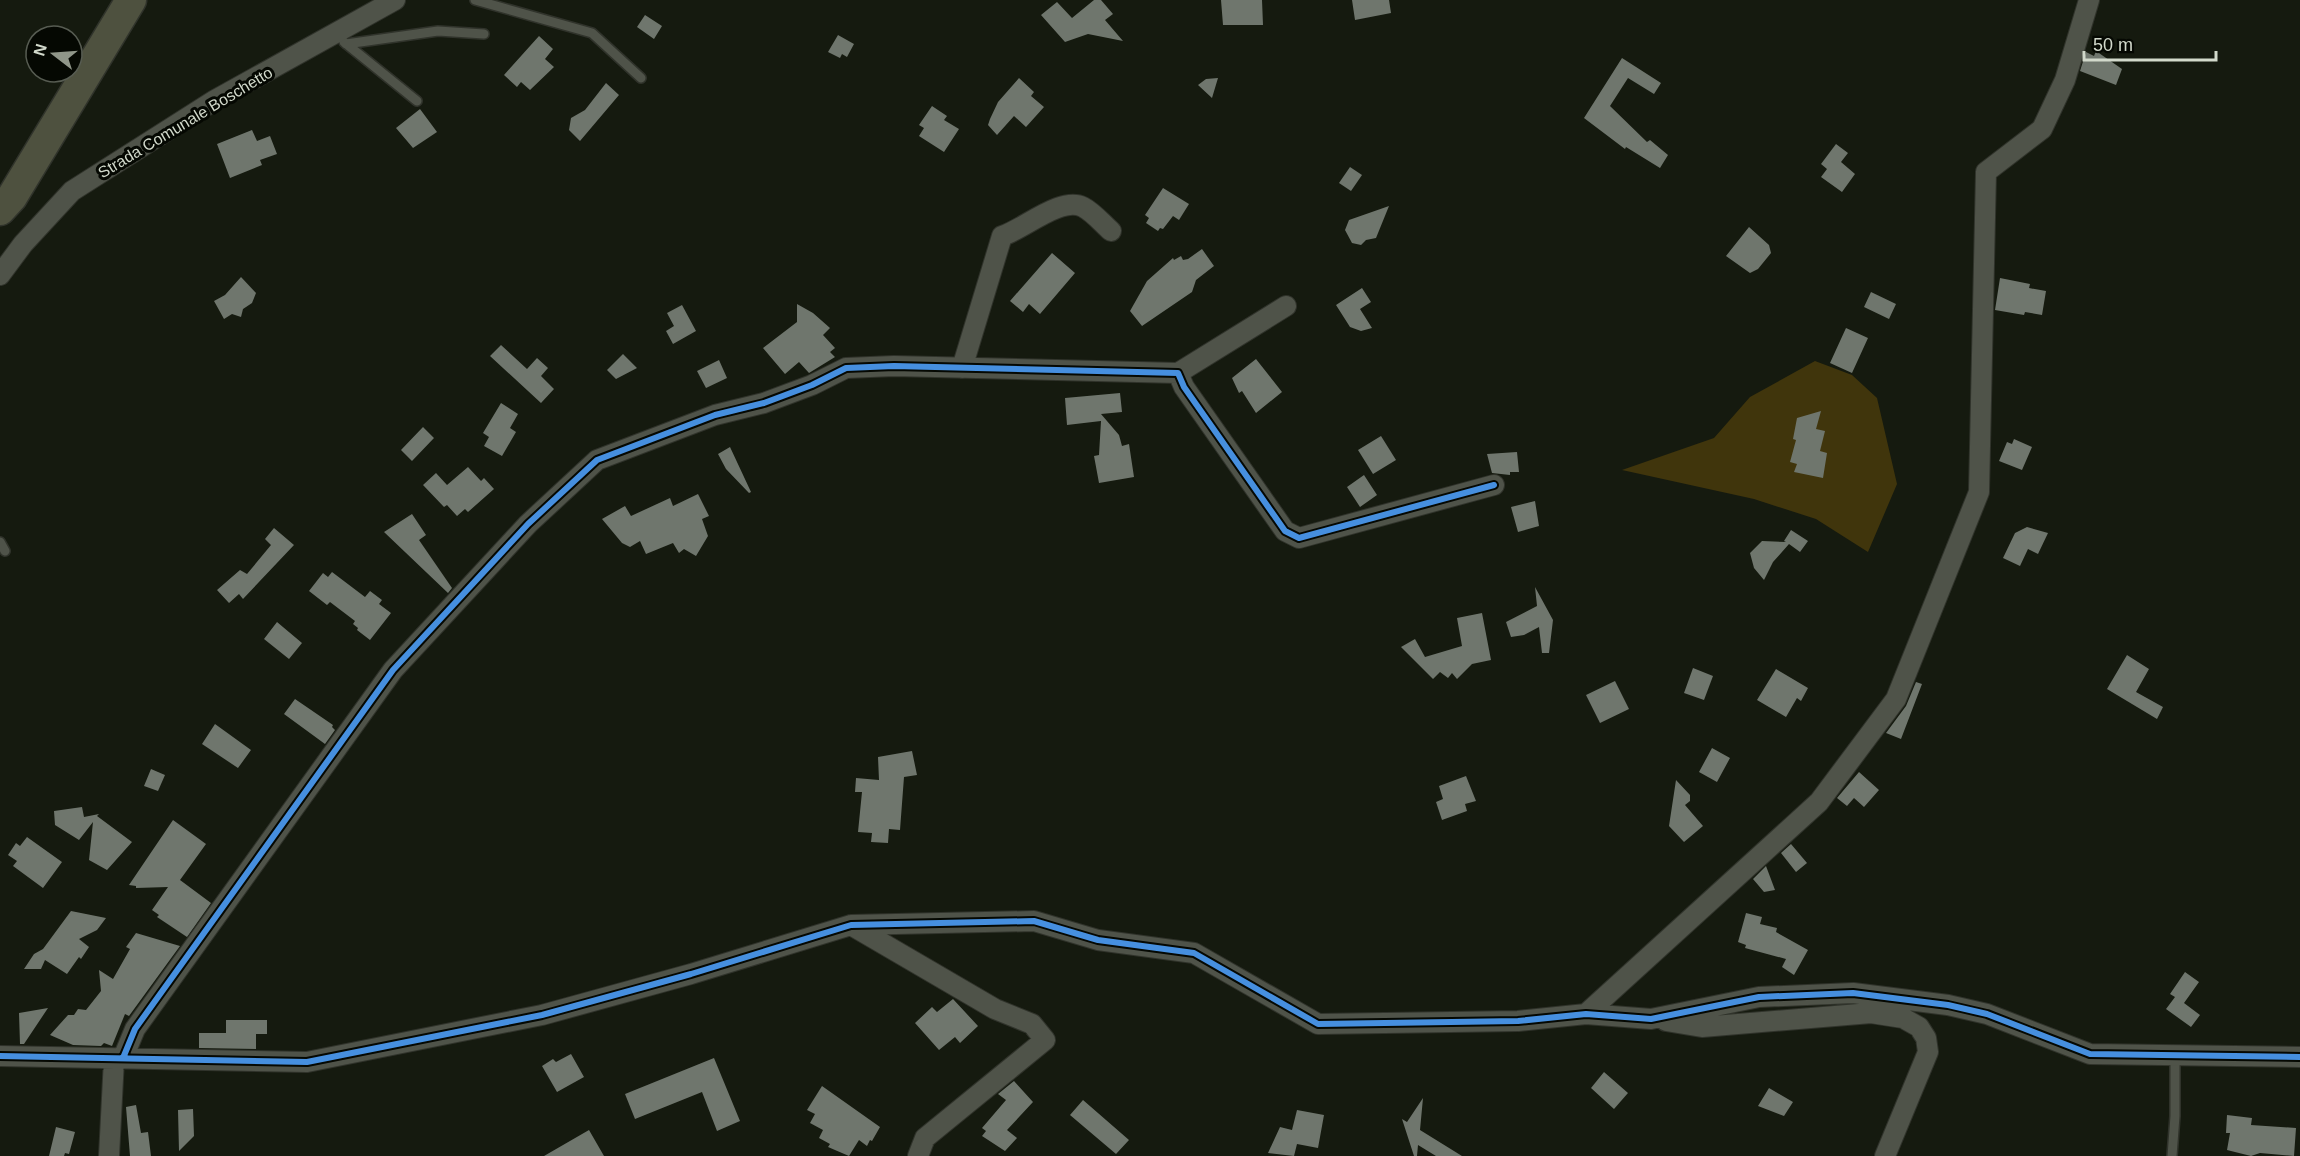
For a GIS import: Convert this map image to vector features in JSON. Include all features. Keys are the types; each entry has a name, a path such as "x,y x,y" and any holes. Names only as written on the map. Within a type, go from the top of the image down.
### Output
{"main road":[{"path":"4,204 131,0"}],"street":[{"name":"Strada Comunale Boschetto","path":"0,275 23,244 72,190 215,100 340,39 395,0"},
{"path":"1586,1014 1819,802 1896,699 1979,492 1986,172 2042,129 2065,80 2089,0"},
{"path":"962,368 1002,236 1015,232 1053,209 1073,203 1084,208 1111,231"},
{"path":"123,1058 135,1029 393,670 528,524 597,460 714,415 764,403 812,385 846,368 1178,373 1286,306"},
{"path":"1178,373 1184,387 1254,490 1285,531 1299,538 1494,485"},
{"path":"0,1056 307,1062 542,1015 691,974 851,925 1034,921 1098,940 1194,953 1318,1024 1518,1021 1586,1014 1651,1018 1702,1027 1871,1013 1903,1018 1918,1027 1926,1038 1928,1052 1885,1156"},
{"path":"851,925 995,1009 1032,1023 1045,1040 925,1138 918,1156"},
{"path":"1651,1018 1760,998 1853,993 1948,1005 1987,1014 2090,1054 2300,1057"},
{"path":"110,1156 114,1059 123,1058"}],"lane":[{"path":"475,0 592,33 641,78"},
{"path":"340,39 438,31 484,34"},
{"path":"340,39 417,101"},
{"path":"0,542 5,551"},
{"path":"2172,1156 2175,1116 2175,1055"}],"shaded area":[{"path":"1815,361 1852,375 1877,398 1897,484 1868,552 1816,519 1754,499 1622,470 1714,438 1750,397"}],"building":[{"path":"1094,0 1101,0 1113,14 1105,20 1123,41 1088,34 1065,42 1041,15 1057,2 1072,18"},
{"path":"1221,0 1262,0 1263,25 1223,25"},
{"path":"1352,0 1389,0 1391,13 1355,20"},
{"path":"645,15 662,26 654,39 637,27"},
{"path":"838,35 854,44 847,57 842,54 840,58 828,52"},
{"path":"539,36 553,49 545,59 554,67 530,90 521,82 517,87 504,75"},
{"path":"2096,51 2122,69 2116,85 2080,71 2086,52 2094,56"},
{"path":"1622,58 1661,83 1654,94 1628,78 1610,106 1647,142 1650,140 1668,155 1660,168 1626,147 1625,149 1584,118"},
{"path":"1019,78 1034,92 1031,96 1044,107 1026,127 1014,116 997,135 988,125 990,119 998,102"},
{"path":"1218,78 1212,98 1198,85 1206,79"},
{"path":"606,83 619,95 580,141 569,130 571,118 585,110"},
{"path":"932,106 947,116 944,120 959,129 944,152 919,136 924,128 919,125"},
{"path":"420,109 437,132 413,148 396,128"},
{"path":"252,130 257,141 270,136 277,154 260,160 262,165 230,178 217,144"},
{"path":"1836,144 1848,153 1841,162 1855,174 1842,192 1821,177 1827,169 1821,164"},
{"path":"1350,167 1362,175 1351,191 1339,183"},
{"path":"1163,188 1189,204 1179,220 1173,216 1163,229 1160,228 1158,231 1146,223 1149,218 1145,215"},
{"path":"1389,206 1376,238 1366,240 1361,245 1352,243 1345,230 1349,220"},
{"path":"1749,227 1769,245 1771,253 1758,269 1750,273 1726,256"},
{"path":"1202,249 1214,266 1196,280 1192,292 1142,326 1130,311 1147,281 1173,258 1174,260 1181,256 1183,260 1188,259"},
{"path":"1052,253 1075,273 1040,314 1029,304 1023,312 1010,301"},
{"path":"241,277 256,293 252,303 243,309 241,317 232,314 224,319 214,301 225,295"},
{"path":"2000,278 2030,284 2029,288 2046,291 2042,315 2025,312 2024,315 1995,310"},
{"path":"1362,288 1371,302 1360,309 1372,328 1361,331 1350,327 1336,305"},
{"path":"1871,292 1896,304 1889,319 1864,307"},
{"path":"797,304 813,313 830,328 823,335 835,348 830,352 835,357 809,373 799,362 785,374 763,348 797,322"},
{"path":"682,305 696,331 673,344 666,331 674,326 667,313"},
{"path":"1846,328 1868,338 1852,373 1830,363"},
{"path":"501,345 527,369 537,358 548,368 541,376 554,389 541,403 490,356"},
{"path":"623,354 637,368 616,379 607,370"},
{"path":"1256,359 1282,392 1256,413 1242,391 1239,393 1232,378"},
{"path":"719,360 727,378 706,388 697,371"},
{"path":"1120,393 1122,412 1101,414 1119,435 1122,446 1129,444 1134,477 1099,483 1094,456 1099,455 1101,421 1067,425 1065,398"},
{"path":"501,403 518,414 510,428 516,432 502,456 484,446 489,437 483,433"},
{"path":"1821,411 1816,429 1825,431 1820,451 1827,453 1823,478 1794,472 1797,464 1790,462 1796,440 1793,439 1797,418"},
{"path":"423,427 434,438 412,461 401,450"},
{"path":"1381,436 1396,460 1373,474 1358,450"},
{"path":"2014,439 2032,447 2022,470 1999,461 2007,442 2012,444"},
{"path":"730,447 751,492 749,493 726,469 718,454"},
{"path":"1517,452 1519,472 1510,472 1510,475 1492,473 1487,454"},
{"path":"468,467 481,481 484,478 494,489 468,512 465,509 457,516 447,505 444,507 423,485 436,473 447,485"},
{"path":"1364,475 1377,495 1360,507 1347,487"},
{"path":"698,494 709,516 702,519 708,536 696,556 684,549 679,553 673,543 646,554 640,541 630,547 622,543 602,519 625,506 631,516 670,498 673,506"},
{"path":"1535,501 1539,526 1518,532 1511,507"},
{"path":"412,514 426,535 419,540 452,588 448,593 384,532"},
{"path":"2027,527 2048,533 2038,554 2028,549 2020,566 2003,558 2015,533"},
{"path":"274,528 294,545 243,599 239,594 229,603 217,590 240,570 247,574 271,545 265,539"},
{"path":"1791,530 1808,541 1800,552 1789,544 1773,562 1764,580 1754,568 1750,553 1762,541 1786,542 1784,541"},
{"path":"332,572 365,597 370,591 382,600 379,604 391,613 370,640 357,630 358,628 353,624 355,621 330,602 327,605 309,591 323,573 328,577"},
{"path":"1535,587 1553,620 1549,653 1542,653 1539,627 1524,635 1511,637 1506,622 1537,606"},
{"path":"1482,613 1491,660 1472,664 1457,679 1452,673 1448,678 1440,672 1433,679 1401,647 1415,639 1425,657 1462,646 1457,618"},
{"path":"277,622 302,643 289,659 264,639"},
{"path":"2127,655 2149,669 2136,692 2163,707 2157,719 2107,689"},
{"path":"1693,668 1713,676 1704,700 1684,693"},
{"path":"1776,669 1808,688 1801,701 1797,698 1786,717 1757,700"},
{"path":"1615,681 1629,709 1600,723 1586,695"},
{"path":"1916,682 1922,684 1901,739 1886,733 1906,706"},
{"path":"295,699 333,725 335,730 325,744 284,714"},
{"path":"215,724 251,750 238,768 202,744"},
{"path":"1712,748 1730,758 1717,782 1699,772"},
{"path":"912,751 917,775 904,777 900,830 889,829 888,843 871,842 872,833 858,832 862,792 855,792 856,778 879,780 878,757"},
{"path":"151,769 165,775 158,791 144,786"},
{"path":"1859,772 1879,790 1864,807 1854,798 1847,806 1837,798"},
{"path":"1466,776 1476,801 1465,804 1467,811 1442,820 1436,802 1443,799 1439,786"},
{"path":"1676,780 1690,795 1690,801 1685,805 1703,826 1684,842 1669,826"},
{"path":"82,807 84,817 99,814 97,816 132,842 107,870 89,860 93,822 79,840 55,825 54,811"},
{"path":"173,820 206,844 180,880 211,903 187,937 157,917 159,915 152,910 168,887 136,888 136,886 129,885"},
{"path":"27,837 62,862 43,888 13,866 17,861 8,855 16,843 20,846"},
{"path":"1791,844 1807,863 1796,872 1781,853"},
{"path":"1766,866 1775,890 1764,892 1753,879"},
{"path":"71,911 106,918 97,930 79,939 89,947 81,959 79,957 67,974 45,960 41,969 24,969 34,954 43,949"},
{"path":"1746,913 1762,917 1760,924 1777,928 1776,932 1808,950 1794,975 1782,967 1786,959 1745,948 1746,945 1738,942"},
{"path":"136,933 180,946 129,1016 125,1014 112,1046 104,1043 101,1046 73,1045 50,1035 68,1015 74,1015 78,1009 86,1010 101,991 99,970 113,979 130,949 126,947"},
{"path":"2185,972 2199,982 2184,1003 2200,1015 2191,1027 2166,1009 2175,997 2170,994"},
{"path":"953,999 978,1026 960,1043 955,1037 939,1050 915,1023 932,1007 937,1012"},
{"path":"48,1008 24,1044 20,1044 19,1013"},
{"path":"226,1020 267,1020 267,1034 256,1034 256,1049 199,1048 199,1033 226,1033"},
{"path":"571,1054 584,1077 557,1092 542,1066 553,1059 556,1062"},
{"path":"714,1058 740,1121 717,1131 702,1092 635,1119 625,1094"},
{"path":"1604,1072 1628,1093 1614,1109 1591,1088"},
{"path":"1014,1081 1033,1102 1007,1130 1017,1138 1005,1151 982,1136 986,1131 982,1128 1006,1100 998,1094"},
{"path":"822,1086 880,1127 867,1146 859,1140 849,1156 828,1147 830,1144 819,1138 823,1130 810,1123 815,1114 807,1110"},
{"path":"1769,1088 1793,1102 1784,1116 1758,1106"},
{"path":"1423,1098 1420,1130 1462,1156 1436,1156 1418,1145 1417,1156 1414,1156 1402,1119 1407,1122"},
{"path":"1083,1100 1129,1140 1116,1154 1070,1115"},
{"path":"136,1105 141,1133 148,1132 151,1156 130,1156 126,1107"},
{"path":"193,1109 194,1136 179,1151 178,1110"},
{"path":"1297,1110 1324,1115 1318,1148 1297,1144 1294,1156 1268,1153 1280,1127 1292,1130"},
{"path":"2227,1115 2252,1118 2251,1125 2296,1128 2294,1156 2260,1153 2251,1156 2227,1150 2230,1133 2226,1133"},
{"path":"56,1127 75,1132 69,1154 65,1153 64,1156 49,1156"},
{"path":"589,1130 604,1156 544,1156"}],"cycle path":[{"path":"123,1058 135,1029 393,670 528,524 597,460 715,415 764,403 812,385 846,368 894,366 1178,373 1184,387 1285,531 1299,538 1494,485"},
{"path":"0,1056 307,1062 542,1015 691,974 851,925 1034,921 1098,940 1194,953 1318,1024 1518,1021 1586,1014 1651,1019 1759,997 1853,993 1948,1005 1987,1014 2090,1054 2300,1057"}]}
